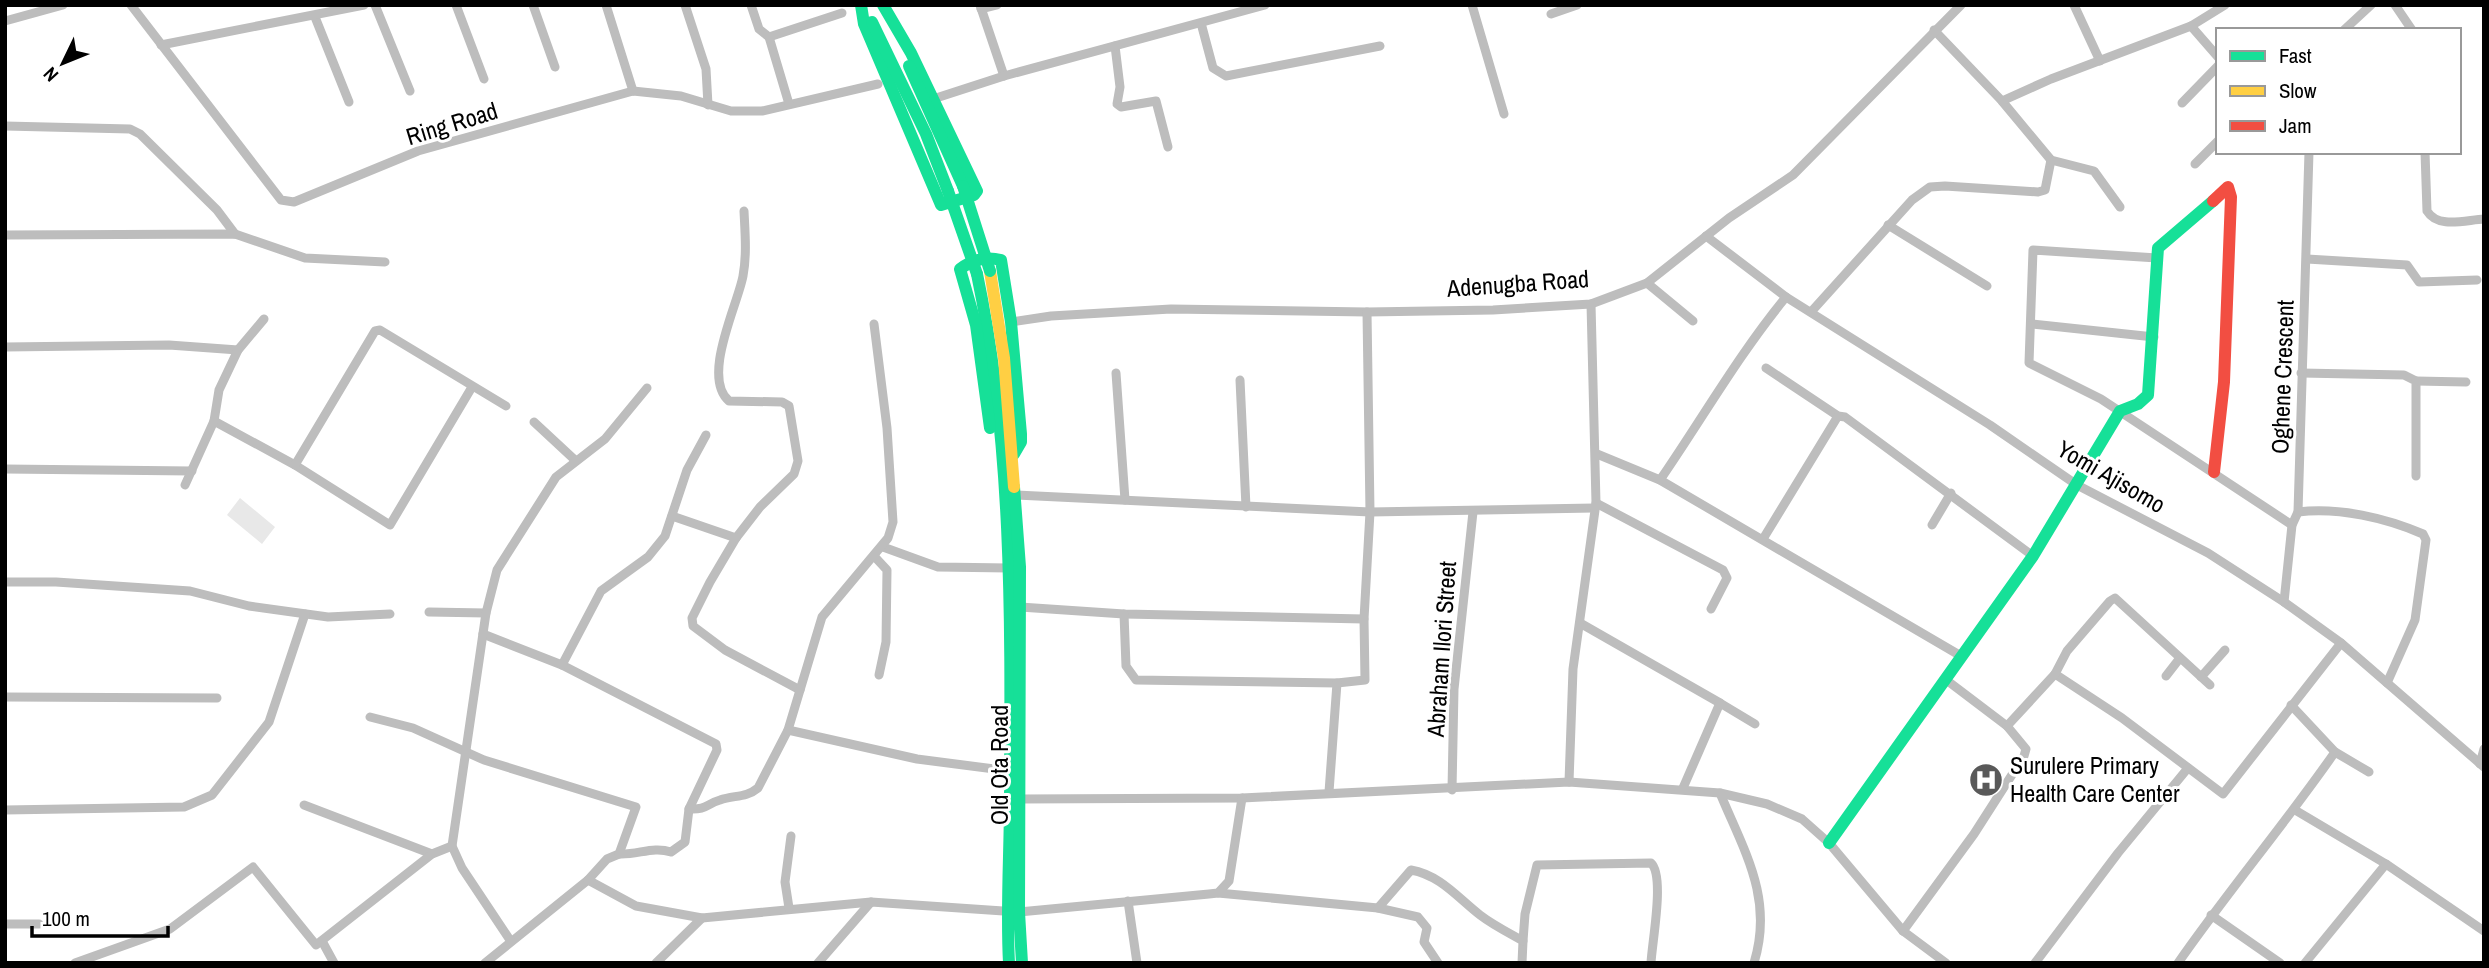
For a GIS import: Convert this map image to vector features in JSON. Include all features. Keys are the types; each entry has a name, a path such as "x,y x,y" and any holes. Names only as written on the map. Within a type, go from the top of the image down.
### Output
{"street":[{"path":"5,21 63,5"},
{"name":"Ring Road","path":"131,5 281,200 294,202 418,151 633,91 681,96 731,111 762,111 878,84"},
{"path":"161,45 300,17 315,17 364,5"},
{"path":"375,5 410,91"},
{"path":"456,5 484,79"},
{"path":"533,5 555,67"},
{"path":"606,5 633,91"},
{"path":"685,5 706,69 708,105"},
{"path":"751,5 759,29 769,37 789,104"},
{"path":"862,5 864,24 942,205 974,195 977,191 911,53 882,5"},
{"path":"862,5 926,134 984,272 1000,451 1014,567"},
{"path":"882,5 963,186 984,272 1004,358 1014,455 1014,567"},
{"path":"997,5 980,7 1004,76"},
{"path":"933,99 1004,76 1265,5"},
{"path":"1472,5 1504,114"},
{"path":"1551,14 1577,5"},
{"name":"Adenugba Road","path":"1011,322 1051,316 1171,309 1367,312 1591,304 1647,284 1706,236 1793,175 1961,5"},
{"path":"2074,5 2100,61"},
{"path":"2002,101 2191,26 2225,5"},
{"path":"2395,5 2411,28"},
{"path":"2346,28 2364,8"},
{"path":"769,37 842,13"},
{"path":"315,17 349,102"},
{"path":"1200,23 1213,68 1226,76 1380,46"},
{"path":"2191,26 2216,55"},
{"path":"1934,30 2002,101 2051,160 2094,171 2119,207"},
{"path":"1115,46 1121,87 1117,104 1121,107 1156,100 1168,147"},
{"path":"2182,103 2216,68"},
{"path":"5,126 130,130 140,134 217,210 234,234"},
{"path":"2195,164 2216,143"},
{"name":"Oghene Crescent","path":"2284,601 2292,525 2298,512 2309,154"},
{"path":"2425,154 2427,211 2431,218 2439,222 2484,219"},
{"path":"1811,312 1888,225 1912,200 1930,187 1969,186 2038,192 2045,190 2051,160"},
{"path":"1829,843 2033,556 2120,411 2140,404 2150,391 2157,258 2164,240 2228,187 2231,197 2227,316 2214,472"},
{"path":"744,211 743,277 726,322 719,375 722,390 729,401 786,403 792,409 798,461 789,482 760,507 736,538 692,618 693,626 725,650 800,690"},
{"path":"1888,225 1987,286"},
{"path":"5,235 234,234 305,258 385,262"},
{"name":"Yomi Ajisomo","path":"1706,236 1786,297 1990,425 2077,485 2208,553 2284,601 2342,643 2482,765"},
{"path":"2157,258 2033,250 2029,363 2120,411 2292,525"},
{"path":"1000,451 991,438 976,325 960,269 991,257 1001,260 1011,322 1021,434 1021,442 1014,455"},
{"path":"2307,259 2407,265 2419,282 2477,281"},
{"path":"1647,284 1693,321"},
{"path":"1660,480 1724,387 1750,341 1786,297"},
{"path":"1569,782 1573,669 1595,506 1597,454 1591,304"},
{"path":"1124,614 1126,666 1136,680 1337,683 1365,680 1364,619 1370,512 1367,312"},
{"path":"185,485 214,421 219,390 238,350 264,319"},
{"path":"689,809 705,810 718,800 750,795 758,788 788,730 822,617 883,547 893,522 887,428 874,324"},
{"path":"2032,324 2154,337"},
{"path":"295,465 374,331 380,330 506,406"},
{"path":"5,347 169,345 238,350"},
{"path":"1766,368 1838,416 1845,417 2033,556"},
{"path":"1116,373 1125,500"},
{"path":"2301,373 2404,375 2416,381 2466,382"},
{"path":"1240,380 1246,507"},
{"path":"2416,381 2416,476"},
{"path":"214,421 295,465 390,525 472,387"},
{"path":"510,940 462,868 452,846 486,613 506,551 556,477 605,439 647,388"},
{"path":"1763,539 1838,416"},
{"path":"534,422 576,461"},
{"path":"562,665 601,591 648,557 665,536 687,470 706,435"},
{"path":"1597,454 1660,480 1961,656"},
{"path":"5,469 192,471"},
{"path":"1932,525 1951,494"},
{"path":"1016,495 1370,512 1473,512 1595,506 1723,570 1727,578 1711,609"},
{"path":"2298,512 2315,510 2373,517 2423,534 2426,540 2418,607 2387,683"},
{"name":"Abraham Ilori Street","path":"1452,790 1454,689 1473,512"},
{"path":"672,516 736,538"},
{"path":"883,547 938,567 1014,567"},
{"path":"874,556 887,570 886,642 879,675"},
{"name":"Old Ota Road","path":"1009,963 1021,799 1020,607 1014,567"},
{"name":"Old Ota Road","path":"1014,567 1010,771 1013,912 1022,963"},
{"path":"5,582 56,582 190,591 249,606 328,617 390,614"},
{"path":"2007,726 2055,674 2067,651 2115,598 2210,685"},
{"path":"1020,607 1124,614 1364,619"},
{"path":"429,612 486,613"},
{"path":"5,810 184,807 212,795 269,722 304,614"},
{"path":"1580,623 1755,724"},
{"path":"483,634 562,665 716,744 717,750 689,809 685,842 681,847 671,852 654,848 640,855 619,854 607,859 588,880 510,940 485,963"},
{"path":"2055,674 2122,718 2223,794 2342,643"},
{"path":"2201,677 2225,650"},
{"path":"2166,676 2180,658"},
{"path":"1903,930 1975,834 2026,750 2007,726 1945,679"},
{"path":"1329,792 1337,683"},
{"path":"5,697 217,698"},
{"path":"1683,788 1720,703"},
{"path":"2291,705 2335,752 2369,772"},
{"path":"370,717 413,728 484,760 636,807 619,854"},
{"path":"788,730 916,759 1010,771"},
{"path":"2482,765 2484,749"},
{"path":"2178,963 2211,915 2295,810 2335,752"},
{"path":"2035,963 2118,853 2188,768"},
{"path":"1021,799 1242,798 1329,792 1452,790 1569,782 1683,788 1720,793 1785,810 1829,843 1903,930 1946,963"},
{"path":"1720,793 1757,883 1762,905 1762,930 1754,963"},
{"path":"1218,893 1230,881 1242,798"},
{"path":"304,805 432,854"},
{"path":"2295,810 2386,864 2484,930"},
{"path":"789,908 785,881 791,836"},
{"path":"75,963 170,929 224,885 253,867 313,945 322,941 432,854 452,846"},
{"path":"1522,963 1525,914 1537,864 1651,863 1656,867 1658,882 1651,963"},
{"path":"2305,963 2386,864"},
{"path":"1378,908 1411,870 1419,871 1457,892 1486,919 1523,941"},
{"path":"588,880 636,906 702,918 871,902 1013,912 1218,893 1378,908 1418,917 1427,928 1424,942 1438,963"},
{"path":"1128,901 1137,963"},
{"path":"818,963 871,902"},
{"path":"2211,915 2280,963"},
{"path":"656,963 702,918"},
{"path":"5,924 38,925"},
{"path":"322,941 334,963"}],"shaded area":[{"path":"240,498 275,527 262,544 227,515"}],"traffic: fast":[{"path":"861,5 864,24 941,205 974,195 977,191 911,53 883,5"},
{"path":"872,22 926,134 948,191"},
{"path":"909,66 963,186"},
{"path":"963,186 990,271"},
{"path":"948,191 977,274"},
{"path":"1829,843 2033,556 2120,411 2138,404 2148,395 2158,248 2213,201"},
{"path":"990,428 976,325 960,269 974,261 990,258 1001,260 1011,322 1021,434 1021,442 1014,454"},
{"path":"977,274 989,338 1004,469 1010,667 1009,963"},
{"path":"1014,487 1020,567 1019,912 1022,963"}],"traffic: slow":[{"path":"990,271 1004,358 1014,487"}],"traffic: jam":[{"path":"2213,201 2228,187 2231,197 2224,382 2214,472"}],"place":[{"name":"Surulere Primary Health Care Center","path":"1986,780"}]}
